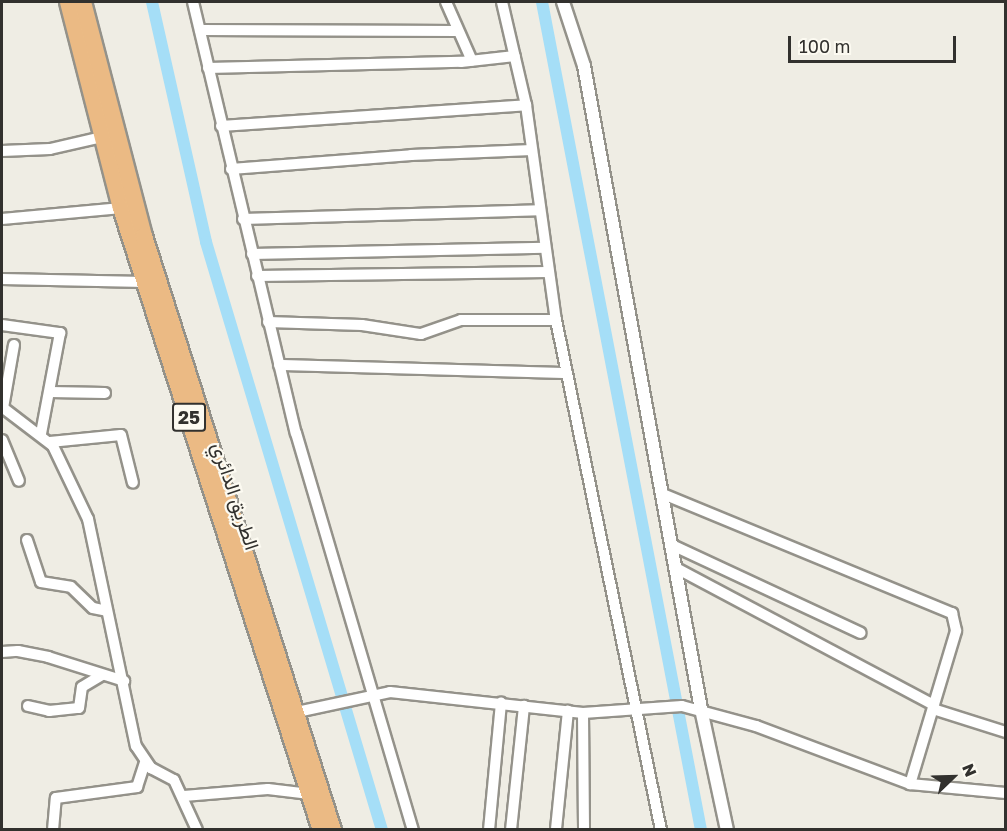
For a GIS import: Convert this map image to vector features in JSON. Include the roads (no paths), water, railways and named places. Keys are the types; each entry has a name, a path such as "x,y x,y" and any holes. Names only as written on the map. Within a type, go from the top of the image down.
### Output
{"highway":[{"name":"الطريق الدائري","path":"68,2 121,208 321,830"},
{"name":"الطريق الدائري","path":"83,2 144,236 333,830"}],"street":[{"path":"193,2 279,365 413,830"},
{"path":"446,2 472,61"},
{"path":"502,2 526,105 544,248 556,320 661,830"},
{"path":"563,2 582,56 701,709 727,830"},
{"path":"200,30 458,31"},
{"path":"208,68 472,61 515,56"},
{"path":"221,126 526,105"},
{"path":"2,151 50,149 102,137"},
{"path":"231,169 411,154 532,150"},
{"path":"2,219 121,208"},
{"path":"243,219 539,210"},
{"path":"252,254 544,248"},
{"path":"257,276 548,272"},
{"path":"2,279 145,282"},
{"path":"268,322 362,325 422,334 462,320 556,320"},
{"path":"2,325 60,333 41,434"},
{"path":"14,345 2,407 50,442 92,529 134,738 145,763 174,780 184,796 196,830"},
{"path":"279,365 567,373"},
{"path":"50,392 105,393"},
{"path":"50,442 121,435 133,483"},
{"path":"2,440 19,481"},
{"path":"663,494 952,613 957,631 910,784"},
{"path":"27,540 42,582 71,587 91,606 107,611"},
{"path":"672,545 861,633"},
{"path":"676,568 933,707 1005,732"},
{"path":"2,652 41,655 124,681"},
{"path":"28,706 48,711 79,708 82,687 102,675"},
{"path":"297,712 372,694 390,692 583,713 682,706 701,709 756,726 910,784 1005,793"},
{"path":"489,830 501,703"},
{"path":"511,830 524,706"},
{"path":"556,829 568,711"},
{"path":"583,713 584,830"},
{"path":"53,830 56,798 137,787 145,763"},
{"path":"184,796 260,789 310,794"}],"waterway":[{"path":"152,2 206,242 382,830"},
{"path":"542,2 701,830"}]}
